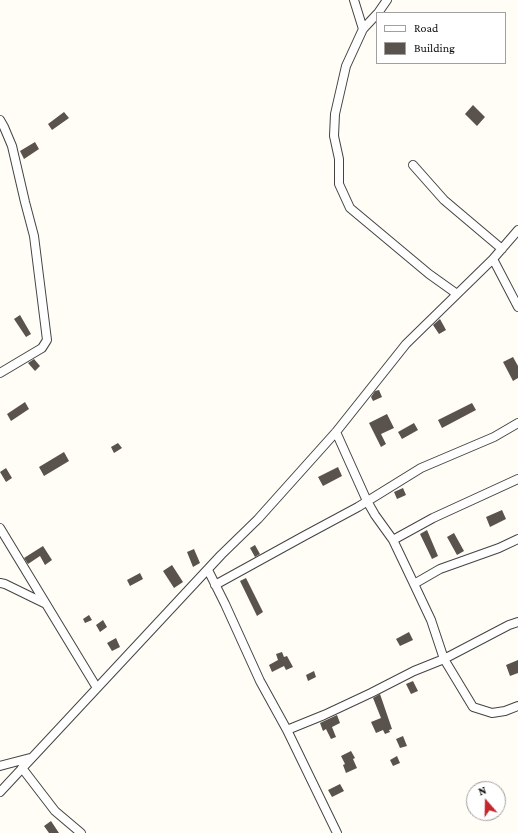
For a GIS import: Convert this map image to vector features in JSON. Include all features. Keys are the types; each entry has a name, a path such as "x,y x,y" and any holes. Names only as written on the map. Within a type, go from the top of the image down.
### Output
{"street":[{"path":"354,0 363,29"},
{"path":"379,12 387,0"},
{"path":"376,16 363,29 346,66 335,114 334,136 338,159 339,184 350,208 429,274 457,294"},
{"path":"0,120 12,146 34,236 47,340 42,348 0,373"},
{"path":"413,165 444,200 502,249"},
{"path":"0,792 208,570 258,519 336,432 406,344 493,259 518,230"},
{"path":"493,259 518,307"},
{"path":"215,585 358,507 421,468 494,437 518,423"},
{"path":"336,432 367,501 393,540 414,584 431,620 444,659 473,707 492,713 505,711 518,706"},
{"path":"393,540 433,518 518,481"},
{"path":"0,528 97,688"},
{"path":"414,584 440,569 499,548 518,539"},
{"path":"208,570 260,680 287,730 337,833"},
{"path":"0,583 46,604"},
{"path":"287,730 324,715 444,659 518,622"},
{"path":"0,766 31,758"},
{"path":"22,768 55,811 81,833"}],"building":[{"path":"473,105 485,117 477,126 465,114"},
{"path":"64,112 69,118 52,130 48,124"},
{"path":"35,142 39,149 24,159 20,151"},
{"path":"20,315 31,334 26,337 14,319"},
{"path":"440,319 446,330 439,334 433,325"},
{"path":"513,357 518,366 518,378 513,381 503,362"},
{"path":"34,359 40,366 35,371 28,363"},
{"path":"379,390 382,397 373,401 371,397 375,391"},
{"path":"25,402 29,409 11,421 7,414"},
{"path":"472,403 476,410 442,428 438,420"},
{"path":"387,414 394,428 381,434 386,444 381,447 369,423"},
{"path":"414,423 418,430 402,439 398,432"},
{"path":"118,443 122,448 114,453 111,447"},
{"path":"64,452 69,461 44,476 39,467"},
{"path":"338,467 342,476 323,486 318,477"},
{"path":"6,468 12,478 6,482 0,472"},
{"path":"403,488 406,495 397,499 394,492"},
{"path":"502,510 506,519 490,527 486,517"},
{"path":"427,530 438,556 432,559 420,534"},
{"path":"454,533 464,551 457,555 447,537"},
{"path":"255,545 260,554 255,557 250,548"},
{"path":"43,546 52,560 45,565 40,556 28,564 24,558"},
{"path":"194,549 200,563 193,567 187,552"},
{"path":"172,565 183,582 174,588 163,571"},
{"path":"140,573 143,579 130,586 127,580"},
{"path":"246,578 263,612 257,616 240,581"},
{"path":"89,615 92,620 85,623 83,619"},
{"path":"103,620 107,627 100,632 96,625"},
{"path":"409,632 413,640 400,646 396,639"},
{"path":"116,638 120,647 112,651 107,643"},
{"path":"282,652 284,657 287,656 293,667 286,670 284,666 272,672 269,665 278,660 276,654"},
{"path":"518,660 518,673 510,676 506,665"},
{"path":"314,671 316,677 308,681 306,675"},
{"path":"413,681 418,691 411,694 406,684"},
{"path":"380,694 392,729 389,730 390,732 385,734 383,730 376,733 371,722 381,718 373,698"},
{"path":"337,715 340,723 332,727 336,737 331,739 326,729 323,731 320,723"},
{"path":"403,736 407,746 400,748 396,739"},
{"path":"351,751 355,758 353,759 357,768 346,773 343,765 345,764 341,756"},
{"path":"397,756 400,763 393,766 390,760"},
{"path":"340,784 344,791 332,797 328,790"},
{"path":"51,821 59,833 49,833 44,826"}]}
